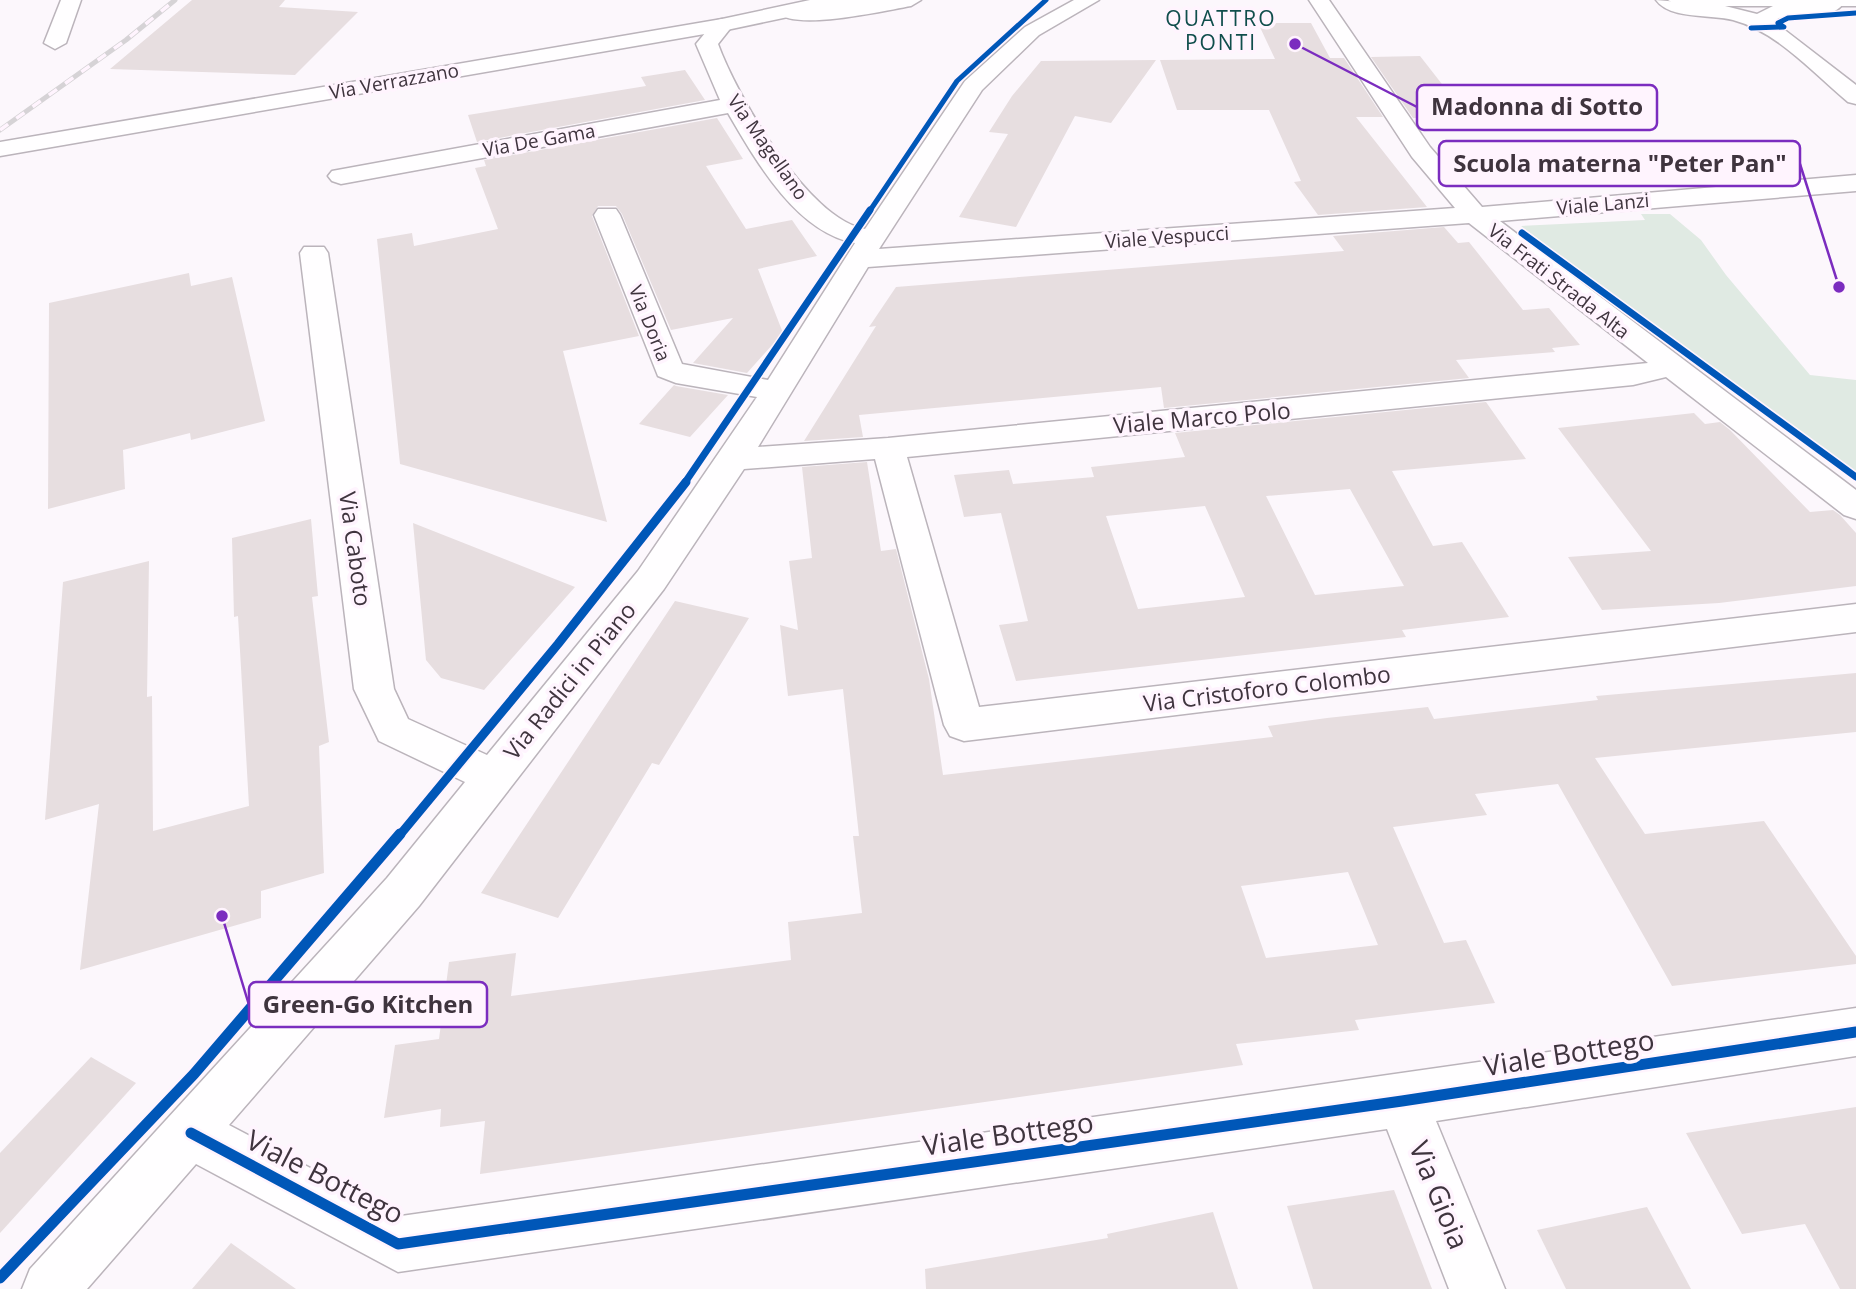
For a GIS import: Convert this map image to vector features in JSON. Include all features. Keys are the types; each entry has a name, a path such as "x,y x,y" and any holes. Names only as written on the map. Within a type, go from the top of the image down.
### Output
{"street":[{"path":"55,43 71,0"},
{"name":"Via Verrazzano","path":"0,149 722,25 839,0"},
{"name":"Via Verrazzano","path":"789,12 873,0"},
{"name":"Via Verrazzano","path":"789,12 834,13 911,0"},
{"name":"Via Radici in Piano","path":"50,1289 403,892 651,580 734,459 774,391 973,86 1032,31 1089,0"},
{"name":"Via Frati Strada Alta","path":"1318,0 1421,152 1475,215 1669,367 1856,507"},
{"path":"1665,0 1684,9 1733,13 1766,25 1856,97"},
{"path":"1678,0 1856,0"},
{"path":"1766,25 1766,16 1773,12 1819,10 1836,1"},
{"name":"Via Radici in Piano","path":"1032,31 1033,23 1056,2"},
{"name":"Via Magellano","path":"722,25 707,44 713,66 736,104 785,178 815,212 866,249"},
{"name":"Via De Gama","path":"341,176 736,104"},
{"name":"Viale Lanzi","path":"1475,215 1856,183"},
{"name":"Via Doria","path":"607,215 669,369 676,374 774,391"},
{"name":"Viale Vespucci","path":"866,249 1475,215"},
{"name":"Via Caboto","path":"314,253 374,689 393,730 461,763 495,775"},
{"name":"Viale Marco Polo","path":"734,459 888,447 1633,376 1669,367"},
{"name":"Via Cristoforo Colombo","path":"888,447 964,725 1856,618"},
{"name":"Viale Bottego","path":"191,1133 398,1244 1402,1101 1856,1032"},
{"name":"Via Gioia","path":"1402,1101 1477,1289"}],"shaded area":[{"path":"1641,214 1670,214 1701,240 1726,275 1810,375 1856,380 1856,477 1521,226 1645,220"}],"building":[{"path":"192,0 285,0 279,7 358,12 295,75 110,69"},
{"path":"1258,23 1311,23 1330,58 1344,58 1383,117 1356,117 1427,207 1318,215 1294,182 1301,181 1269,110 1177,110 1160,60 1275,59"},
{"path":"1420,56 1445,88 1463,118 1413,118 1371,57"},
{"path":"1156,60 1111,123 1075,116 1016,227 959,217 1008,134 989,132 1012,96 1041,61"},
{"path":"685,70 705,100 477,142 468,115 646,86 641,77"},
{"path":"717,118 743,159 706,166 746,229 792,220 817,256 758,269 783,333 747,373 693,363 733,318 671,330 622,214 616,206 598,206 592,216 639,336 563,351 607,522 400,464 377,239 412,233 414,246 498,229 475,168 486,166 484,160"},
{"path":"1444,227 1458,243 1469,242 1523,310 1549,308 1580,345 1552,348 1555,352 1456,360 1469,378 1164,408 1161,387 859,415 863,437 804,441 876,326 869,327 896,287 1344,251 1333,236"},
{"path":"189,273 191,286 232,277 265,421 191,440 190,433 123,450 125,489 48,509 49,303"},
{"path":"674,385 728,395 690,437 639,424"},
{"path":"1486,402 1526,459 1392,471 1433,546 1462,542 1509,617 1402,630 1406,637 1016,681 999,625 1028,621 1001,513 964,517 954,475 1009,470 1013,484 1094,477 1091,467 1185,457 1175,433","holes":["1350,489 1404,586 1315,595 1266,496","1205,506 1245,597 1138,609 1106,516"]},
{"path":"1694,413 1705,424 1720,422 1730,430 1810,512 1833,510 1840,515 1856,533 1856,586 1719,603 1602,610 1568,557 1651,551 1558,428"},
{"path":"867,462 881,551 896,549 929,679 943,775 1273,737 1268,726 1327,718 1428,707 1434,719 1598,700 1596,696 1856,673 1856,732 1595,758 1645,834 1764,821 1856,956 1856,964 1672,986 1558,784 1475,794 1487,815 1393,827 1444,943 1466,940 1495,1003 1355,1020 1359,1030 1236,1044 1243,1065 480,1174 485,1121 440,1127 441,1109 384,1118 395,1045 439,1039 449,962 516,953 511,996 791,960 788,922 862,913 853,836 859,836 843,689 788,696 780,625 798,630 789,561 812,558 802,467","holes":["1348,872 1378,945 1266,958 1241,886"]},
{"path":"311,519 318,596 312,597 329,742 319,746 324,873 261,891 261,918 80,970 99,804 45,820 63,582 149,561 147,697 152,696 153,831 249,806 238,616 234,617 232,538"},
{"path":"413,523 575,587 484,690 441,678 426,660"},
{"path":"675,601 749,618 659,765 652,763 558,918 481,893"},
{"path":"91,1057 136,1083 0,1233 0,1153"},
{"path":"1856,1107 1856,1289 1840,1289 1805,1224 1742,1234 1686,1133"},
{"path":"1394,1190 1432,1289 1313,1289 1287,1206"},
{"path":"1647,1207 1691,1289 1566,1289 1537,1230"},
{"path":"1213,1212 1238,1289 926,1289 925,1269 1108,1238 1107,1234"},
{"path":"231,1243 296,1289 192,1289"}],"railway":[{"path":"0,130 126,40 175,0"}],"cycle path":[{"path":"0,1278 194,1074 461,763 699,465 957,81 1046,0"},
{"path":"1751,28 1784,27 1778,23 1788,18 1856,13"},
{"path":"1522,233 1856,477"},
{"path":"191,1133 398,1244 1402,1101 1856,1032"}],"place":[{"name":"Madonna di Sotto","path":"1295,44"},
{"name":"Scuola materna \"Peter Pan\"","path":"1839,287"},
{"name":"Green-Go Kitchen","path":"222,916"}],"district":[{"name":"QUATTRO PONTI","path":"1221,31"}]}
